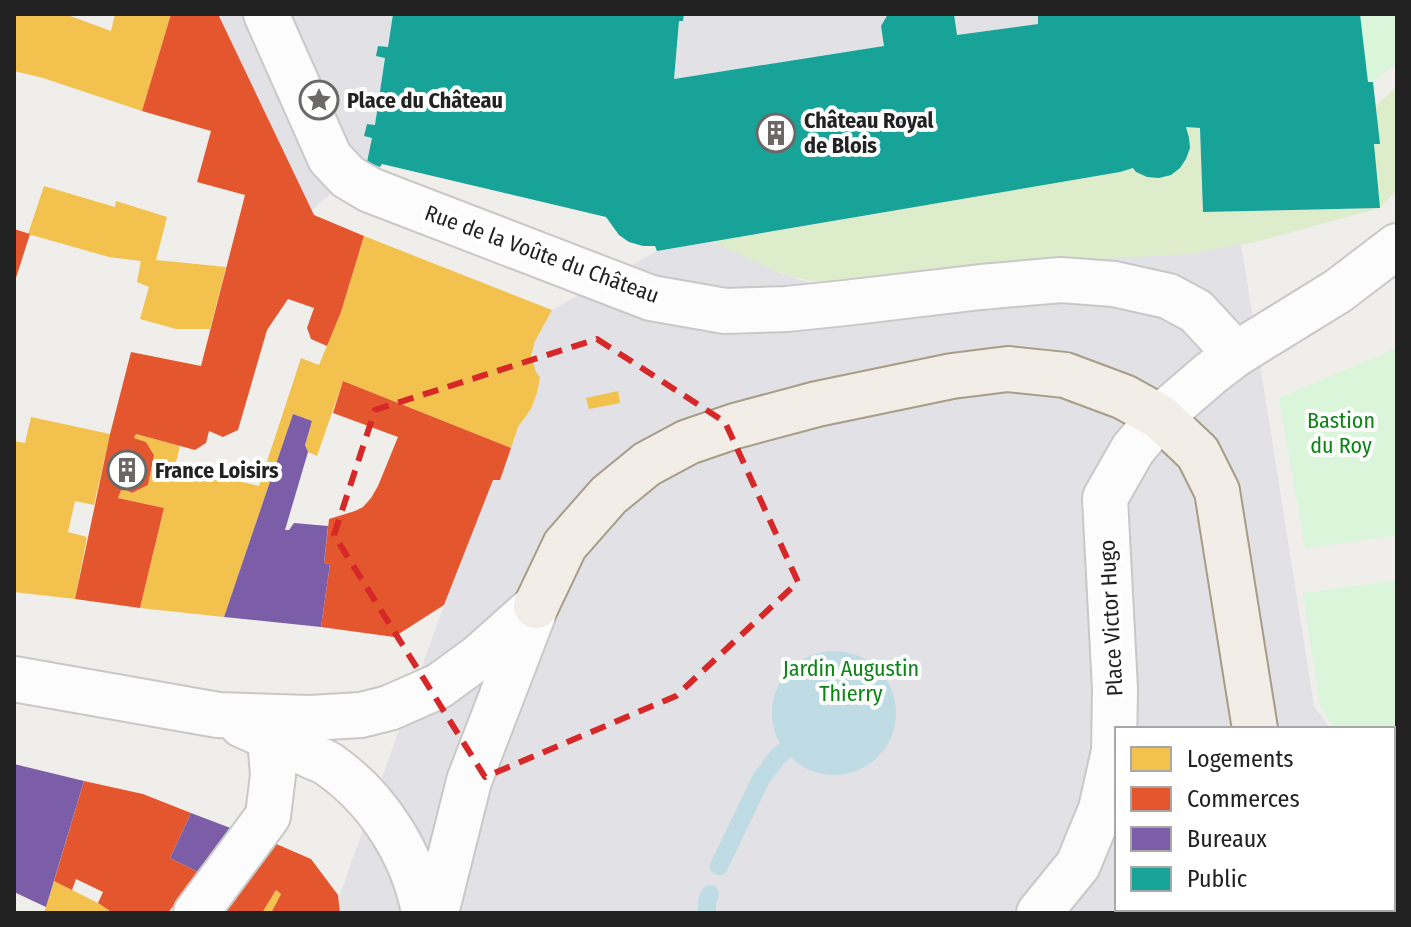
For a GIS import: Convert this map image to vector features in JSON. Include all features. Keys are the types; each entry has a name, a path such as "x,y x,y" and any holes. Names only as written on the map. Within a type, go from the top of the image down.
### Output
{"main road":[{"path":"536,606 565,545 609,495 647,464 688,442 817,404 952,376 1008,369 1065,375 1124,397 1160,417 1198,453 1217,491 1255,727"}],"street":[{"name":"Rue de la Voûte du Château","path":"266,14 330,158 348,177 370,190 651,298 725,311 787,309 1061,280 1114,284 1168,296 1196,311 1236,354"},
{"name":"Place Victor Hugo","path":"1039,913 1078,865 1101,809 1114,751 1115,689 1105,498 1133,449 1160,417 1236,354 1338,291 1397,246"},
{"path":"14,679 218,715 310,718 361,715 389,708 439,686 480,656 536,606"},
{"path":"436,913 469,781 536,606"},
{"path":"218,715 329,764 358,788 399,842 414,876 424,913"},
{"path":"196,913 268,816 273,775 270,737"}],"highlighted area":[{"path":"597,339 725,422 798,582 676,696 485,777 334,535 375,410"}],"green space":[{"path":"1360,14 1397,14 1397,63 1373,82 1368,82"},
{"path":"1397,86 1397,190 1380,208 1374,144 1379,144 1376,106"},
{"path":"1186,127 1200,128 1203,212 1380,208 1259,241 1191,254 833,283 786,275 713,242 1133,168 1146,176 1162,177 1176,171 1187,158 1189,142"},
{"name":"Bastion du Roy","path":"1397,348 1397,536 1305,548 1279,398"},
{"path":"1397,580 1397,819 1395,727 1334,727 1320,705 1303,593"}],"shaded area":[{"name":"Place du Château","path":"218,14 393,14 388,47 378,46 377,56 385,58 375,125 367,124 364,136 372,138 367,162 311,211"},
{"path":"684,14 888,14 881,26 884,46 674,79 679,21 683,21"},
{"path":"954,14 1038,14 1038,24 957,35"},
{"path":"713,242 779,273 812,283 833,283 1008,264 1191,254 1241,244 1314,706 1329,727 1115,727 1115,911 1330,913 340,913 339,897 444,605 493,480 500,480 518,427 531,409 537,393 540,377 531,356 535,341 552,310 657,251"}],"water":[{"path":"834,651 858,656 878,669 891,689 896,713 891,737 878,757 858,770 834,775 810,770 790,757 777,737 772,713 777,689 790,669 810,656"}],"building: Logements":[{"path":"14,14 65,14 111,31 115,14 171,14 142,111 14,71"},
{"path":"44,186 115,207 116,201 167,217 156,260 226,267 210,329 176,329 140,319 149,287 137,282 141,261 109,257 28,234"},
{"path":"364,236 552,310 535,341 531,356 540,377 537,393 531,409 518,427 511,448 343,381 317,456 308,452 305,445 312,421 293,414 224,617 140,608 164,508 118,498 122,488 132,493 148,485 154,455 146,442 134,438 136,434 180,446 175,466 259,486 301,358 319,365 341,312"},
{"path":"618,391 620,403 589,409 586,398"},
{"path":"31,417 110,434 94,505 75,501 68,532 87,537 75,599 14,592 14,441 25,443"},
{"path":"54,881 98,903 113,913 44,913"},
{"path":"276,890 281,894 271,913 262,913"}],"building: Commerces":[{"path":"171,14 218,14 314,215 364,236 341,312 327,346 311,339 307,328 314,308 288,299 267,330 238,430 223,437 209,431 206,443 195,450 136,434 134,438 146,442 154,455 148,485 132,493 122,488 118,498 164,508 140,608 75,599 110,434 131,352 201,366 245,195 197,182 211,131 142,111"},
{"path":"14,229 30,234 15,281 14,281"},
{"path":"343,381 511,448 500,480 493,480 444,605 394,637 321,627 330,564 324,563 329,519 363,507 371,498 398,437 333,413"},
{"path":"84,781 143,794 191,813 170,858 198,872 168,913 113,913 98,903 103,892 76,879 72,890 54,881"},
{"path":"274,843 311,859 338,895 340,913 271,913 281,894 276,890 262,913 223,913"}],"building: Bureaux":[{"path":"293,414 312,421 305,445 308,452 285,530 289,530 294,523 328,526 324,563 330,564 321,627 224,617"},
{"path":"14,764 84,781 46,907 14,892"},
{"path":"191,813 233,829 198,872 170,858"}],"building: Public":[{"name":"Château Royal de Blois","path":"393,14 684,14 683,21 679,21 674,79 884,46 881,26 888,14 954,14 957,35 1038,24 1038,14 1360,14 1368,82 1373,82 1380,144 1374,144 1380,208 1203,212 1200,128 1186,127 1190,148 1186,159 1171,175 1159,178 1147,177 1133,168 657,251 655,246 629,242 619,235 606,217 367,162 372,138 364,136 367,124 375,125 385,58 376,56 378,46 388,47"}],"waterway":[{"path":"719,866 761,779 778,756 805,736"},
{"path":"707,913 710,894"}],"place":[{"name":"Place du Château","path":"319,100"},
{"name":"Château Royal de Blois","path":"776,133"},
{"name":"France Loisirs","path":"127,470"}],"park label":[{"name":"Jardin Augustin Thierry","path":"851,680"}]}
